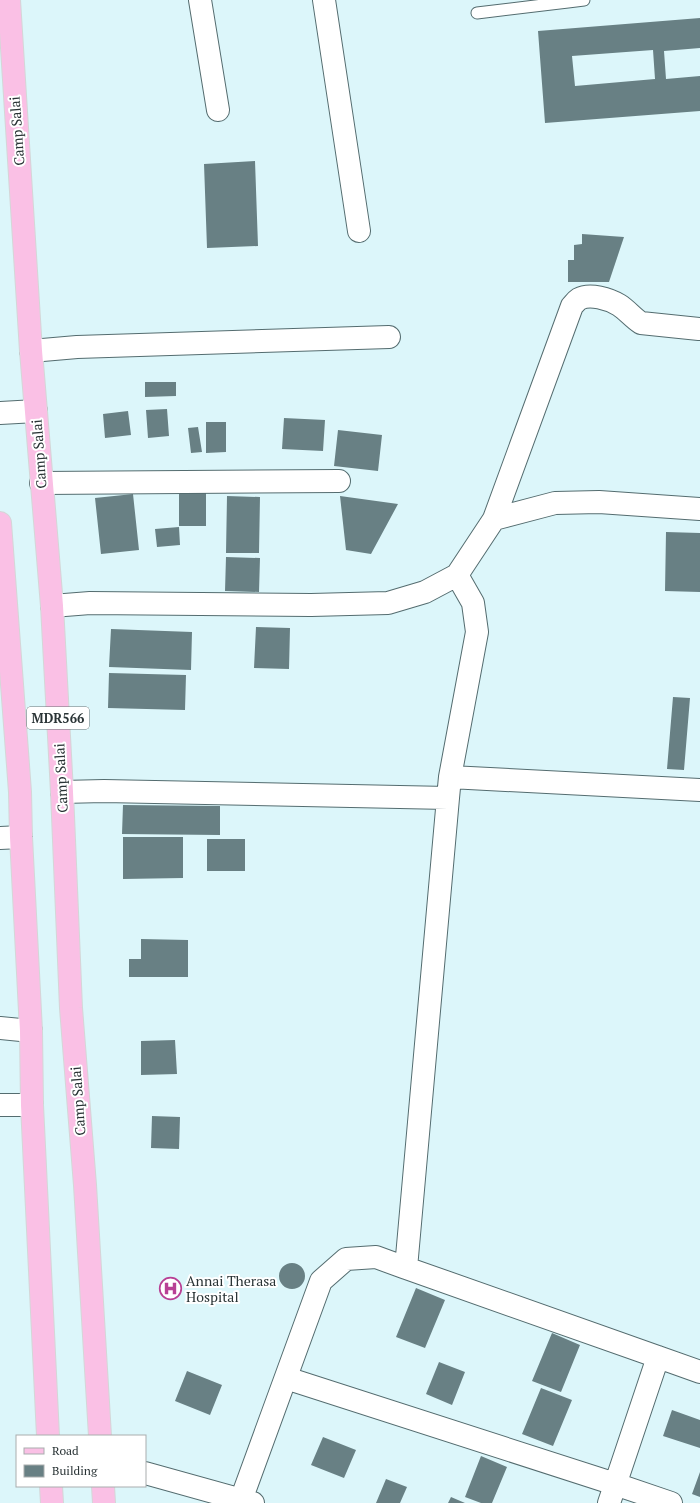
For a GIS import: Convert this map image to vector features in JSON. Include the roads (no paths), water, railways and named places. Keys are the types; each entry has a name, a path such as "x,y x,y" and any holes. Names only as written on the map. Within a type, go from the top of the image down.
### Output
{"main road":[{"name":"Camp Salai","path":"9,0 31,350 52,606 62,792 71,1008 85,1185 100,1435"},
{"name":"MDR566","path":"0,523 6,694 20,792 10,838 31,1031 32,1105 48,1435"},
{"path":"51,1487 52,1503"},
{"path":"103,1487 104,1503"}],"street":[{"path":"200,0 218,110"},
{"path":"324,0 359,231"},
{"path":"52,606 90,603 311,605 388,603 425,592 457,575 494,519 572,306 579,299 589,297 601,298 619,305 634,319 641,323 699,329"},
{"path":"31,350 77,347 389,337"},
{"path":"0,413 36,411"},
{"path":"42,483 339,481"},
{"path":"494,519 555,503 599,502 700,509"},
{"path":"406,1268 450,777 477,632 473,603 457,575"},
{"path":"450,777 700,790"},
{"path":"62,792 112,791 448,798"},
{"path":"0,1028 31,1031"},
{"path":"0,1105 32,1105"},
{"path":"146,1473 247,1501 286,1378 321,1281 346,1259 376,1257 700,1372"},
{"path":"612,1493 658,1357"},
{"path":"286,1378 612,1493 672,1503"}],"lane":[{"path":"477,13 584,0"}],"place":[{"name":"Annai Therasa Hospital","path":"171,1289"}]}
